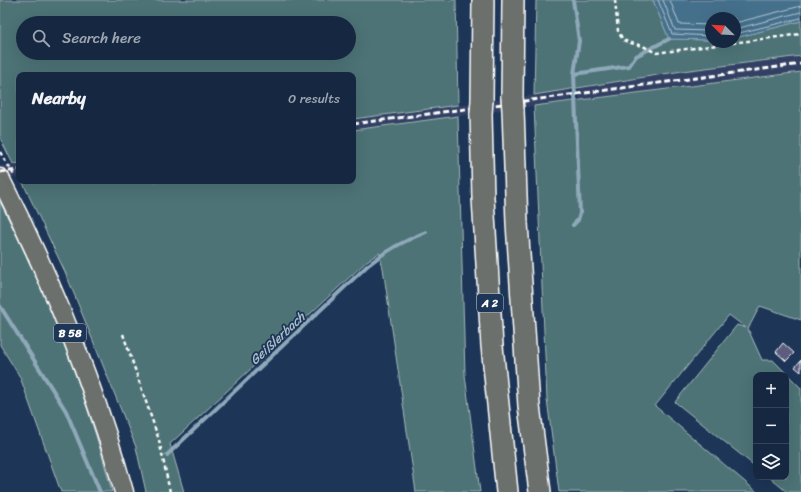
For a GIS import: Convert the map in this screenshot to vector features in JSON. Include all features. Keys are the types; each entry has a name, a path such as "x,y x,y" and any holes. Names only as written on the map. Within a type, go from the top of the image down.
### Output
{"highway":[{"name":"A 2","path":"483,0 481,107 483,198 492,346 507,492"},
{"path":"514,0 512,103 517,223 529,406 540,492"}],"main road":[{"name":"B 58","path":"6,175 69,330 90,386 110,442 124,492"}],"path":[{"path":"615,0 618,31 623,40 643,46 656,53 801,34"},
{"path":"0,152 6,175"},
{"path":"124,334 159,440 170,492"}],"shaded area":[{"path":"801,56 801,72 580,100 579,88 682,71"},
{"path":"570,89 571,101 356,130 356,119"},
{"path":"16,163 16,177 0,180 0,166"}],"green space":[{"path":"0,0 456,0 458,105 356,119 356,72 16,72 16,164 13,164 0,138"},
{"path":"536,0 653,0 669,39 705,40 705,48 741,48 741,36 801,21 801,56 682,71 534,95"},
{"path":"801,72 801,320 760,306 748,329 762,360 773,360 785,372 753,372 753,465 675,402 737,325 746,328 729,315 655,406 757,492 559,492 547,399 534,106"},
{"path":"458,116 465,375 480,492 416,492 383,268 379,253 367,261 170,444 184,492 146,492 136,447 66,274 23,184 356,184 356,130"},
{"path":"0,202 34,272 64,344 90,417 112,492 61,492 20,377 0,345"},
{"path":"789,376 801,388 801,492 787,492 773,480 789,480"}],"water":[{"path":"653,0 801,0 801,21 741,36 741,12 705,12 705,40 669,39"}],"building":[{"path":"783,343 794,353 786,361 776,352"},
{"path":"801,360 801,372 795,367"}],"waterway":[{"path":"573,0 579,41 574,74 580,213 578,220 573,225"},
{"path":"574,74 629,66 636,56 669,39"},
{"name":"Geißlerbach","path":"167,455 367,266 381,255 409,239 426,232"},
{"path":"0,306 66,411 100,492"}],"railway":[{"path":"356,124 801,64"},
{"path":"0,172 16,170"}]}
